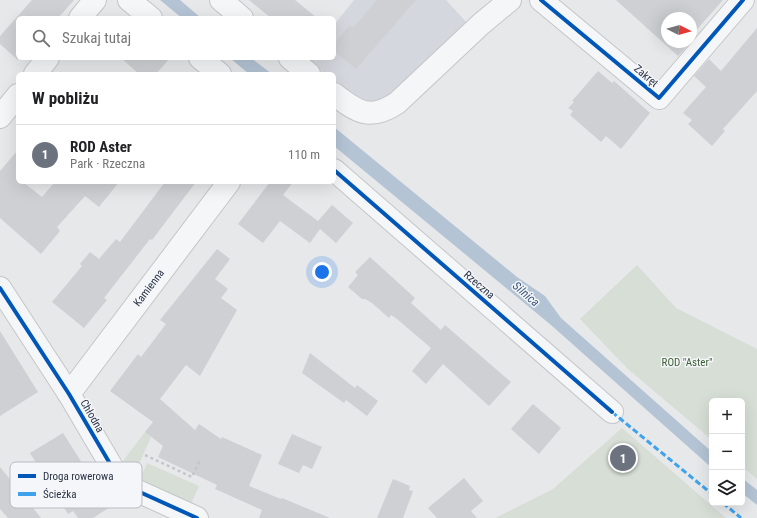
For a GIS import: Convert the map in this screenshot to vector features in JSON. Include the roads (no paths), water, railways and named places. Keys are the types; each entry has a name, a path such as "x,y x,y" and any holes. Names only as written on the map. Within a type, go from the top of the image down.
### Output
{"street":[{"path":"82,16 95,0"},
{"path":"129,0 149,16"},
{"path":"221,0 240,16"},
{"path":"336,96 354,109 367,113 379,113 398,103 481,24 510,0"},
{"name":"Zakręt","path":"542,0 659,98 743,0"},
{"path":"749,0 757,7"},
{"path":"37,72 46,60"},
{"path":"202,60 218,72"},
{"path":"292,60 307,72"},
{"path":"0,118 16,98"},
{"name":"Rzeczna","path":"336,172 612,412"},
{"name":"Kamienna","path":"69,394 227,184"},
{"name":"Chłodna","path":"0,288 69,394 109,462"},
{"name":"Chłodna","path":"142,493 197,518"}],"water":[{"path":"160,0 180,0 199,16 180,16"},
{"path":"232,60 254,60 269,72 247,72"},
{"name":"Silnica","path":"336,129 517,277 545,296 561,318 709,449 709,465 551,325 336,148"},
{"path":"745,480 757,490 757,505 745,495"}],"place":[{"name":"ROD Aster","path":"623,458"}],"park label":[{"name":"ROD \"Aster\"","path":"687,362"}]}
